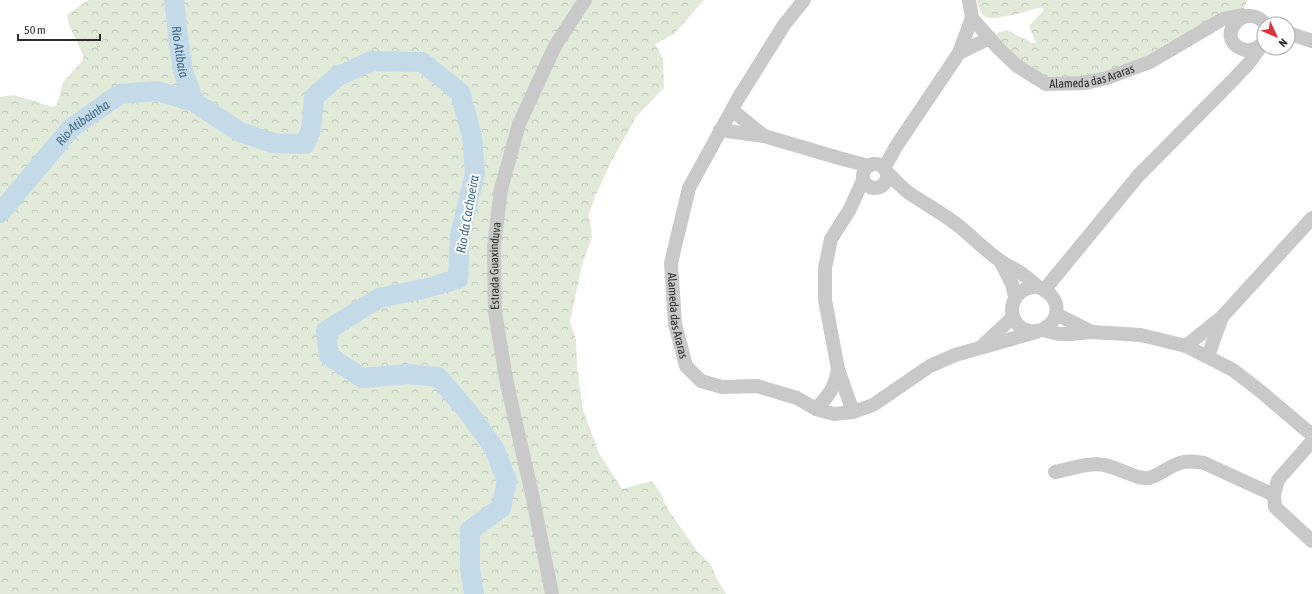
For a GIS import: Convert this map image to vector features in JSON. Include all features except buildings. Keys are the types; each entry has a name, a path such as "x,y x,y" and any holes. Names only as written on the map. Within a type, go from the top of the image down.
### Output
{"street":[{"name":"Estrada Guaxinduva","path":"552,594 508,384 495,312 494,246 501,189 519,124 555,46 584,0"},
{"name":"Alameda das Araras","path":"804,0 784,25 720,130 688,188 671,263 675,324 686,366 701,380 708,383 722,387 757,386 797,398 816,409 834,414 853,412 873,405 930,366 955,355 981,346 1040,331"},
{"path":"853,412 838,369 825,300 825,268 831,239 850,208 897,145 959,53 972,18 969,0"},
{"path":"1256,48 1245,50 1240,48 1232,39 1231,34 1233,23 1237,18 1242,15 1252,14 1258,16"},
{"name":"Alameda das Araras","path":"972,18 999,49 1017,66 1046,84 1086,83 1107,78 1150,62 1223,19 1242,15"},
{"path":"1198,34 1231,34"},
{"path":"1296,36 1307,39"},
{"path":"959,53 990,38"},
{"path":"1296,39 1307,39"},
{"path":"1234,79 1240,48"},
{"path":"1042,288 1138,176 1234,79 1256,53"},
{"path":"732,110 764,136"},
{"path":"720,130 764,136 839,158 908,192 955,223 1001,262 1026,276 1051,294 1057,306 1056,314 1054,320 1049,326 1040,331"},
{"path":"1186,346 1222,317 1312,218"},
{"path":"1001,262 1012,284 1015,297"},
{"path":"1042,288 1026,288 1015,297 1012,310 1013,317 1017,324 1022,328 1029,331 1059,334 1092,332 1141,335 1186,346 1233,370 1312,435"},
{"path":"1056,314 1092,332"},
{"path":"981,346 1013,317"},
{"path":"1208,356 1222,317"},
{"path":"816,409 832,392 838,369"},
{"path":"1312,441 1278,480 1274,494 1275,507 1312,541"},
{"path":"1055,472 1100,464 1112,466 1141,478 1147,478 1155,476 1179,463 1192,461 1204,463 1274,494"}],"green space":[{"path":"88,0 704,0 674,34 655,44 663,59 664,88 636,117 611,162 595,197 589,213 592,237 582,265 570,322 576,340 577,366 583,410 599,453 622,489 652,481 660,492 667,508 697,551 711,565 726,594 0,594 0,97 14,95 53,107 57,104 63,82 83,60 83,55 69,25 67,15"},
{"path":"977,0 1248,0 1242,12 1135,73 1062,81 1026,70 996,40 997,33 1007,30 1032,43 1036,43 1029,26 1043,11 1043,8 1036,8 1023,13 990,18 986,17 980,12"}],"waterway":[{"name":"Rio Atibaia","path":"174,0 183,71 194,102"},
{"name":"Rio da Cachoeira","path":"0,213 71,128 120,94 157,91 194,102 240,132 273,143 305,144 311,130 314,97 338,76 372,61 422,62 460,92 472,136 475,173 460,235 458,279 423,289 379,298 326,331 329,356 362,378 407,374 438,377 469,413 494,448 507,481 501,508 470,530 470,568 474,594"}],"water label":[{"name":"Rio Atibainha","path":"84,124"}]}
